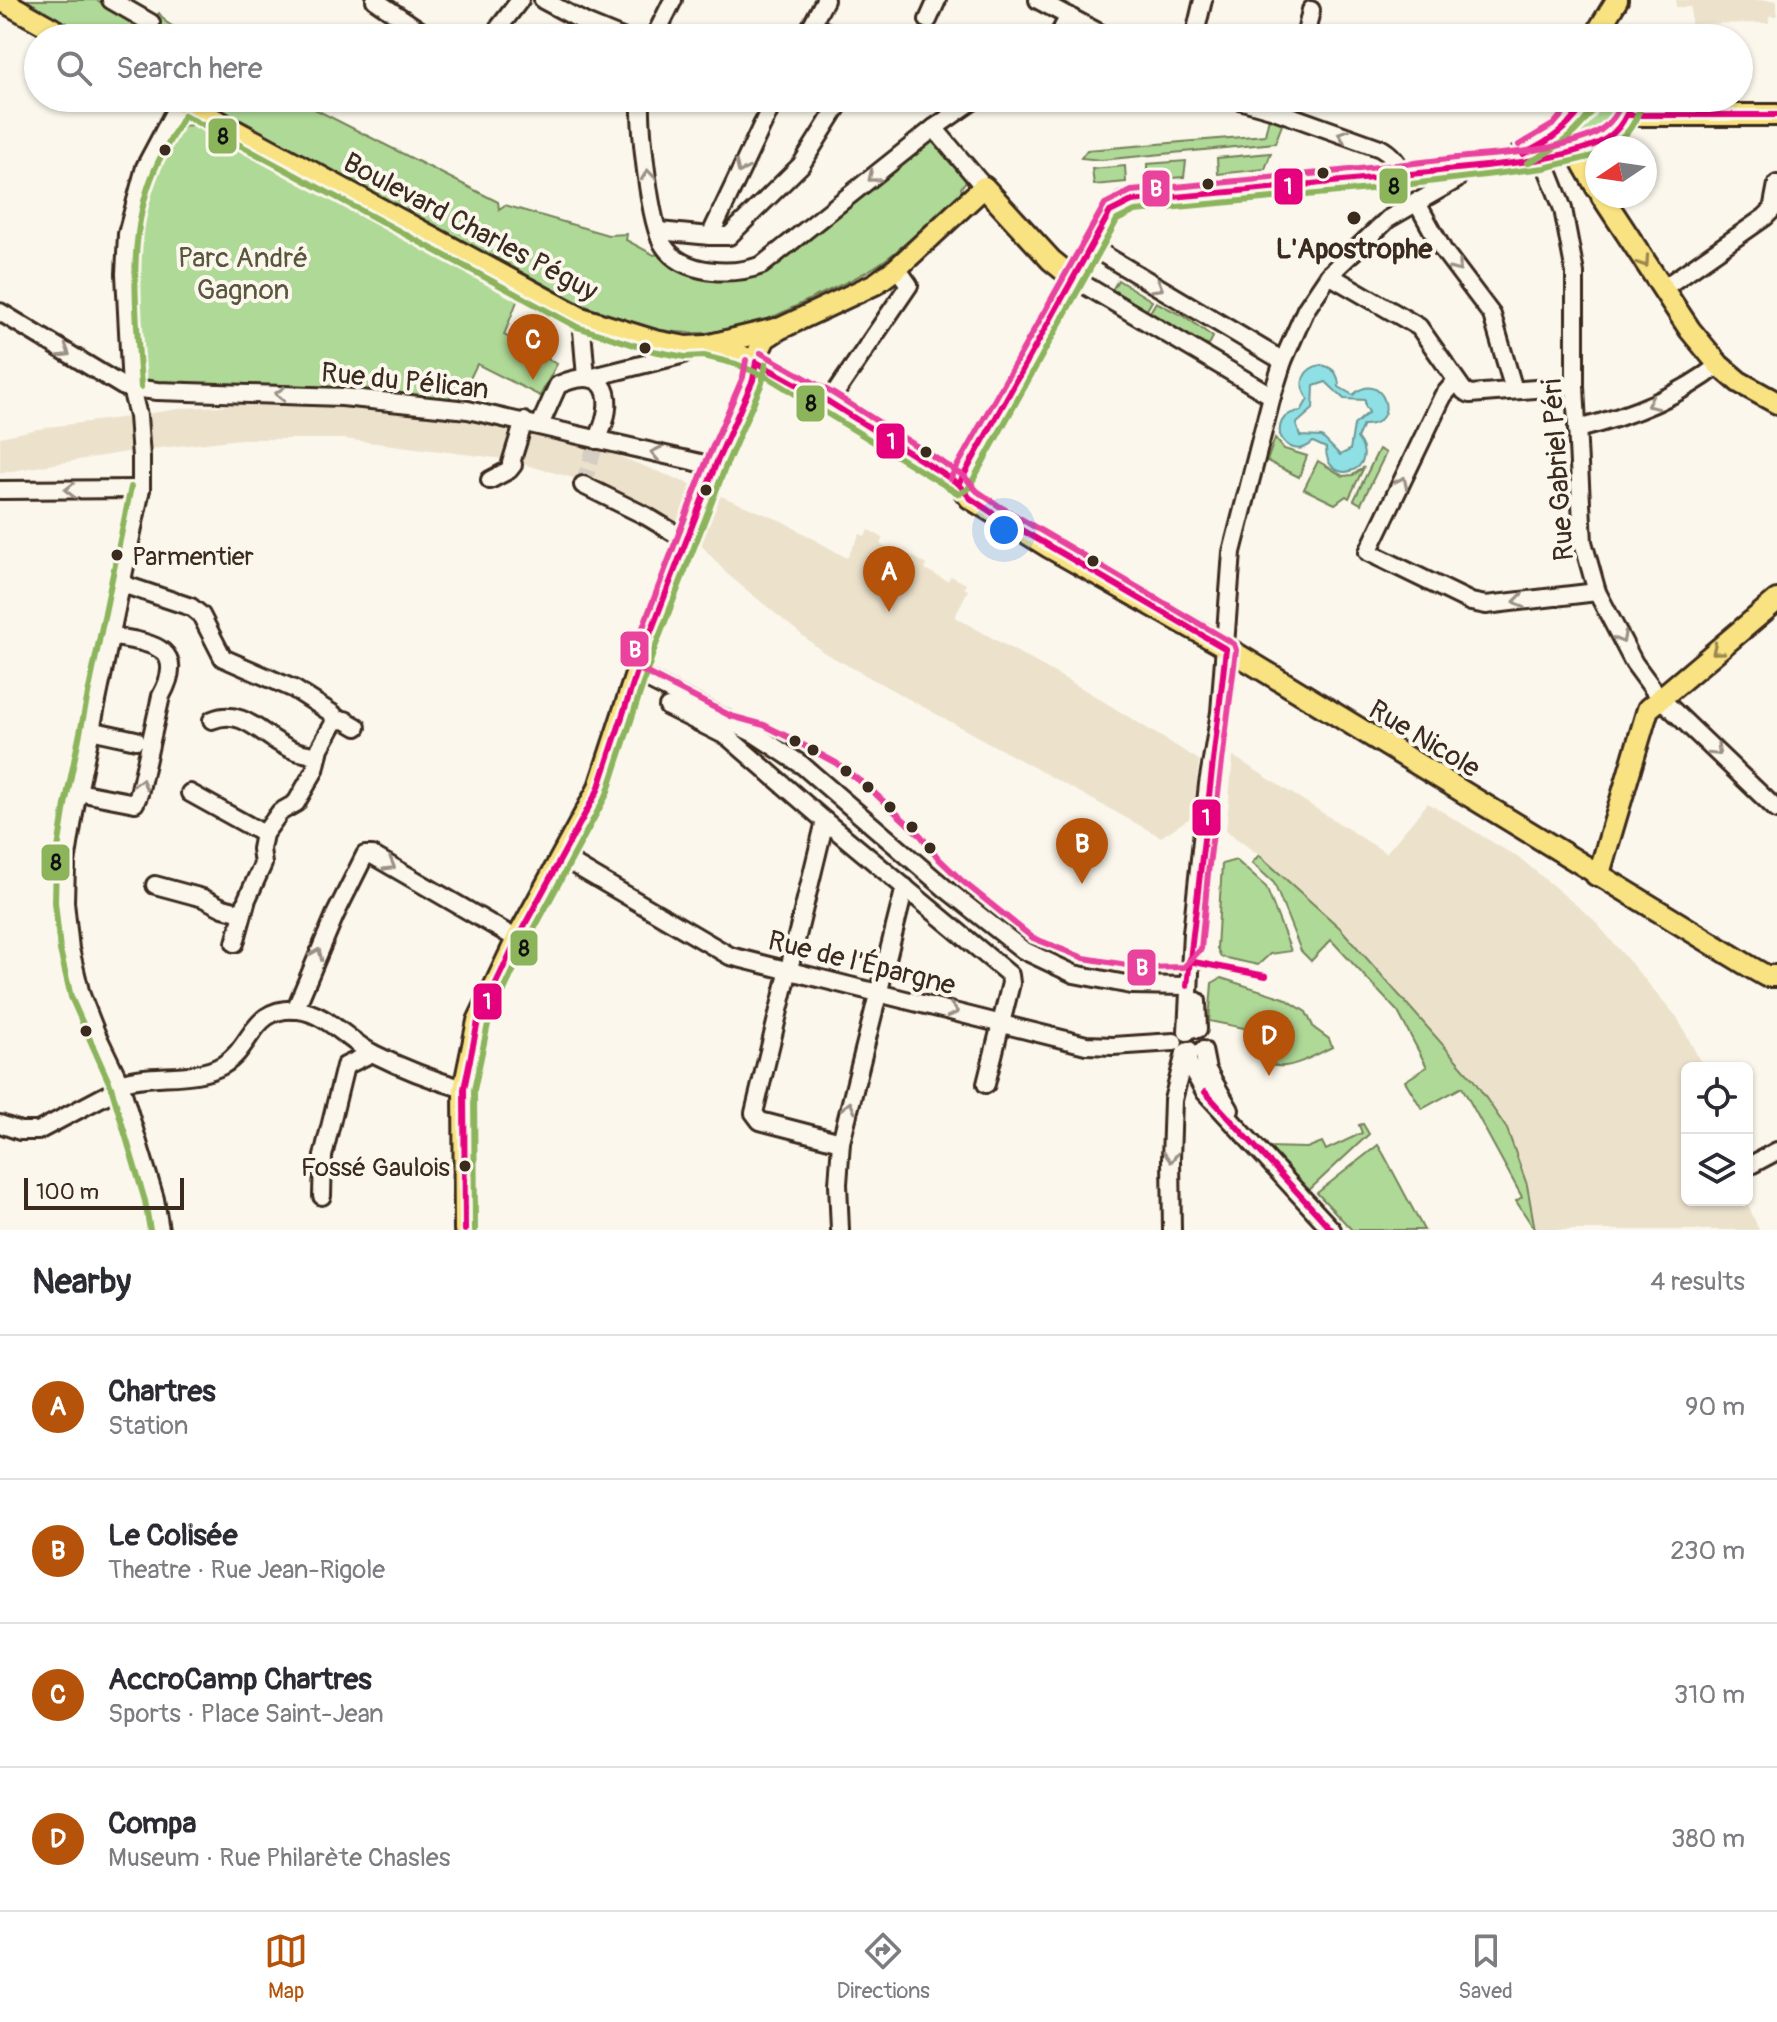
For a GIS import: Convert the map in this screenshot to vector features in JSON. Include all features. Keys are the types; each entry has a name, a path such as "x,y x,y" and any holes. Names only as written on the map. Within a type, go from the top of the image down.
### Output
{"main road":[{"path":"1,0 44,24"},
{"path":"1607,24 1617,0"},
{"name":"Boulevard Charles Péguy","path":"201,112 581,318 655,341 701,347 756,362 829,402 959,484"},
{"path":"1508,161 1564,130 1578,112"},
{"path":"465,1230 464,1089 478,1021 517,939 598,790 686,540 753,380 765,338 875,284 897,268 984,187 1051,260 1073,278 1110,212 1132,201 1521,162 1593,146 1619,129 1628,112"},
{"path":"1728,112 1777,115"},
{"path":"1564,130 1585,167"},
{"path":"1610,208 1690,330 1719,365 1739,382 1777,403"},
{"path":"701,347 779,329"},
{"name":"Rue Nicole","path":"959,484 970,498 1000,517 1226,649 1752,968 1766,976 1777,976"},
{"path":"1596,875 1601,867 1644,716 1659,697 1777,600"}],"street":[{"path":"111,0 151,23"},
{"path":"375,0 410,24"},
{"path":"502,24 520,0"},
{"path":"543,0 588,24"},
{"path":"661,24 673,0"},
{"path":"812,24 825,0"},
{"path":"928,20 937,0"},
{"path":"1038,0 1084,24"},
{"path":"1197,24 1203,0"},
{"path":"1308,24 1311,10"},
{"path":"1065,24 1069,16"},
{"path":"160,1230 155,1199 120,1083 85,1009 70,949 64,880 90,730 141,489 138,416 131,388 125,274 127,234 145,167 171,112"},
{"path":"642,112 651,200 666,249 678,259 702,270 729,273 762,265 957,112"},
{"path":"710,236 768,112"},
{"path":"659,231 729,236 801,165 834,112"},
{"path":"1296,112 1388,152 1404,175"},
{"path":"934,128 984,187"},
{"name":"Rue Gabriel Péri","path":"1543,158 1563,209 1575,273 1575,386 1583,542 1597,592 1634,663 1659,697 1777,810"},
{"path":"1332,1230 1205,1092 1188,1062 1187,986 1204,813 1226,649 1232,552 1272,396 1283,361 1306,309 1329,275 1375,230 1416,201 1456,180 1464,168"},
{"path":"1662,289 1765,217 1772,210 1777,184"},
{"path":"1416,201 1443,250 1492,315 1514,390"},
{"path":"1091,247 1283,361"},
{"path":"834,395 909,285 897,268"},
{"path":"1329,275 1419,327 1456,381 1470,394 1575,386"},
{"path":"959,484 1073,278 1272,396"},
{"path":"0,312 111,380 131,388"},
{"path":"581,318 589,377"},
{"path":"490,480 504,474 513,465 511,463 532,423 558,385 681,355 701,347"},
{"path":"1577,429 1653,404 1719,365"},
{"path":"589,377 601,382 609,404 609,412 597,440"},
{"path":"1456,381 1443,396 1368,552 1471,602 1486,605 1597,592"},
{"name":"Rue du Pélican","path":"131,388 290,394 420,404 532,423 597,440 716,464"},
{"path":"583,485 686,540"},
{"path":"0,490 141,489"},
{"path":"122,584 191,607 201,615 223,658 294,689 331,710 334,719 315,770 296,803 280,812 264,834 261,849 263,864 242,913 235,943"},
{"path":"78,792 135,803 161,696 169,682 167,656 161,648 110,636"},
{"path":"637,674 755,734 802,765 946,889 1023,950 1074,974 1131,985 1187,986"},
{"path":"668,707 728,737 1010,975 986,1084"},
{"path":"212,720 226,716 249,722 288,748 318,756"},
{"path":"334,719 345,720 357,727"},
{"path":"1172,1230 1173,1100 1196,1015 1198,959 1216,786 1217,728"},
{"path":"90,730 136,740"},
{"path":"190,793 264,834"},
{"path":"825,821 754,1113 760,1121 841,1142"},
{"path":"295,1010 335,915 365,855 372,855 517,939"},
{"name":"Rue de l'Épargne","path":"561,857 730,956 1086,1045 1189,1042"},
{"path":"155,885 242,913"},
{"path":"840,1230 838,1184 841,1142 905,887"},
{"path":"0,1124 20,1131 38,1131 112,1092 120,1083 219,1067 239,1052 251,1030 262,1019 273,1013 295,1010 315,1015 372,1053 434,1080 464,1089"},
{"path":"322,1196 323,1156 345,1066 372,1053"},
{"path":"1753,1164 1777,1151"}],"shaded area":[{"path":"1676,0 1777,0 1777,16 1769,16 1769,23 1691,24 1691,7 1676,7"},
{"path":"284,402 362,403 513,424 600,449 713,493 782,521 847,558 860,534 865,536 869,530 883,538 880,544 903,557 906,553 926,564 925,569 947,581 951,576 966,584 964,588 968,590 955,617 1085,690 1199,760 1193,816 1161,837 823,652 727,574 694,537 638,505 577,479 504,459 344,439 241,439 143,450 140,415 184,408"},
{"path":"135,416 139,450 0,473 0,437 48,427"},
{"path":"1233,756 1386,853 1428,803 1522,860 1593,919 1677,1017 1701,1062 1681,1062 1681,1206 1749,1206 1759,1230 1535,1230 1527,1185 1473,1079 1339,928 1259,855 1226,831"}],"green space":[{"path":"21,0 97,0 135,24 64,24"},
{"path":"159,13 169,24 150,24"},
{"path":"223,112 321,112 498,202 499,209 505,205 608,235 627,234 626,240 654,255 740,275 931,140 966,181 962,191 881,263 774,317 746,327 704,333 660,330 618,319 579,303"},
{"path":"1592,112 1620,112 1593,136 1585,137 1579,126"},
{"path":"1270,113 1285,117 1275,143 1101,160 1081,158 1087,150 1265,135"},
{"name":"Parc André Gagnon","path":"202,123 519,296 504,335 557,364 540,396 477,364 466,387 457,383 449,399 306,386 152,385 142,375 132,306 130,256 143,186 175,128"},
{"path":"1271,153 1265,169 1218,174 1217,158"},
{"path":"1186,161 1184,177 1147,180 1147,164"},
{"path":"1125,166 1126,182 1094,185 1092,169"},
{"path":"1118,280 1152,301 1145,313 1111,292"},
{"path":"1156,302 1187,318 1213,337 1209,345 1197,344 1149,314"},
{"path":"1275,438 1284,449 1307,456 1299,477 1267,461"},
{"path":"1379,449 1386,453 1361,504 1354,500"},
{"path":"1318,461 1343,476 1353,475 1364,467 1349,498 1346,496 1335,504 1304,489"},
{"path":"1259,855 1340,928 1473,1079 1507,1129 1527,1185 1535,1230 1516,1201 1522,1197 1462,1087 1422,1109 1405,1081 1427,1067 1398,1012 1331,940 1311,961 1301,951 1274,883 1252,863"},
{"path":"1236,860 1266,887 1291,951 1270,954 1258,965 1221,957 1217,948 1222,864"},
{"path":"1221,978 1284,998 1306,1012 1314,1028 1329,1039 1332,1047 1294,1064 1272,1065 1263,1059 1257,1048 1254,1030 1209,1021 1212,983"},
{"path":"1363,1124 1369,1134 1307,1192 1266,1147 1307,1148 1322,1142 1326,1150 1362,1133 1359,1125"},
{"path":"1378,1145 1424,1230 1352,1230 1317,1193"}],"water":[{"path":"1321,365 1332,370 1337,375 1339,387 1353,395 1363,388 1373,388 1380,392 1384,400 1386,409 1383,417 1376,423 1363,425 1357,438 1363,449 1363,459 1351,471 1334,469 1328,461 1326,448 1313,442 1304,448 1290,447 1280,435 1284,418 1301,411 1308,399 1303,382 1306,373","holes":["1326,382 1344,399 1365,400 1369,412 1354,425 1350,450 1340,455 1322,437 1300,436 1296,424 1313,409 1314,386"]}],"tunnel":[{"path":"583,485 597,440"}],"transit line":[{"name":"B","path":"1519,145 1554,124 1564,112"},
{"name":"1","path":"1523,154 1560,131 1578,112"},
{"name":"8","path":"1527,163 1567,139 1591,112"},
{"name":"B","path":"950,479 1105,204 1131,191 1554,146 1600,131 1617,112"},
{"name":"1","path":"959,484 1110,212 1132,201 1556,156 1599,143 1613,133 1628,112"},
{"name":"8","path":"1623,136 1639,112"},
{"name":"8","path":"141,387 135,277 140,222 155,169 184,115 577,327 653,351 685,357 704,356 736,364 769,378 959,494 968,489 1117,220 1135,211 1370,189 1544,168 1585,158"},
{"name":"1","path":"1628,115 1777,115"},
{"name":"B","path":"746,360 743,377 707,460 632,656 633,666 731,716 764,725 836,763 869,788 921,836 961,880 1033,938 1084,958 1145,968 1184,967 1201,949 1236,650 1234,644 999,506 977,491 964,476 834,394 761,353"},
{"name":"1","path":"756,362 829,402 959,484 970,498 994,514 1226,649"},
{"name":"1","path":"465,1230 464,1089 478,1021 517,939 598,790 645,647 716,464 753,380 756,362"},
{"name":"8","path":"475,1230 474,1090 488,1024 526,944 607,794 654,650 725,468 762,383 766,364"},
{"name":"8","path":"131,487 65,805 56,861 55,902 60,950 71,997 111,1087 145,1201 150,1230"},
{"name":"1","path":"1187,986 1226,649"},
{"name":"1","path":"1189,961 1266,976"},
{"name":"1","path":"1205,1092 1332,1230"}],"place":[{"name":"L'Apostrophe","path":"1354,218"},
{"name":"AccroCamp Chartres","path":"533,380"},
{"name":"Parmentier","path":"117,555"},
{"name":"Chartres","path":"889,612"},
{"name":"Le Colisée","path":"1082,884"},
{"name":"Compa","path":"1269,1076"},
{"name":"Fossé Gaulois","path":"465,1166"}]}
